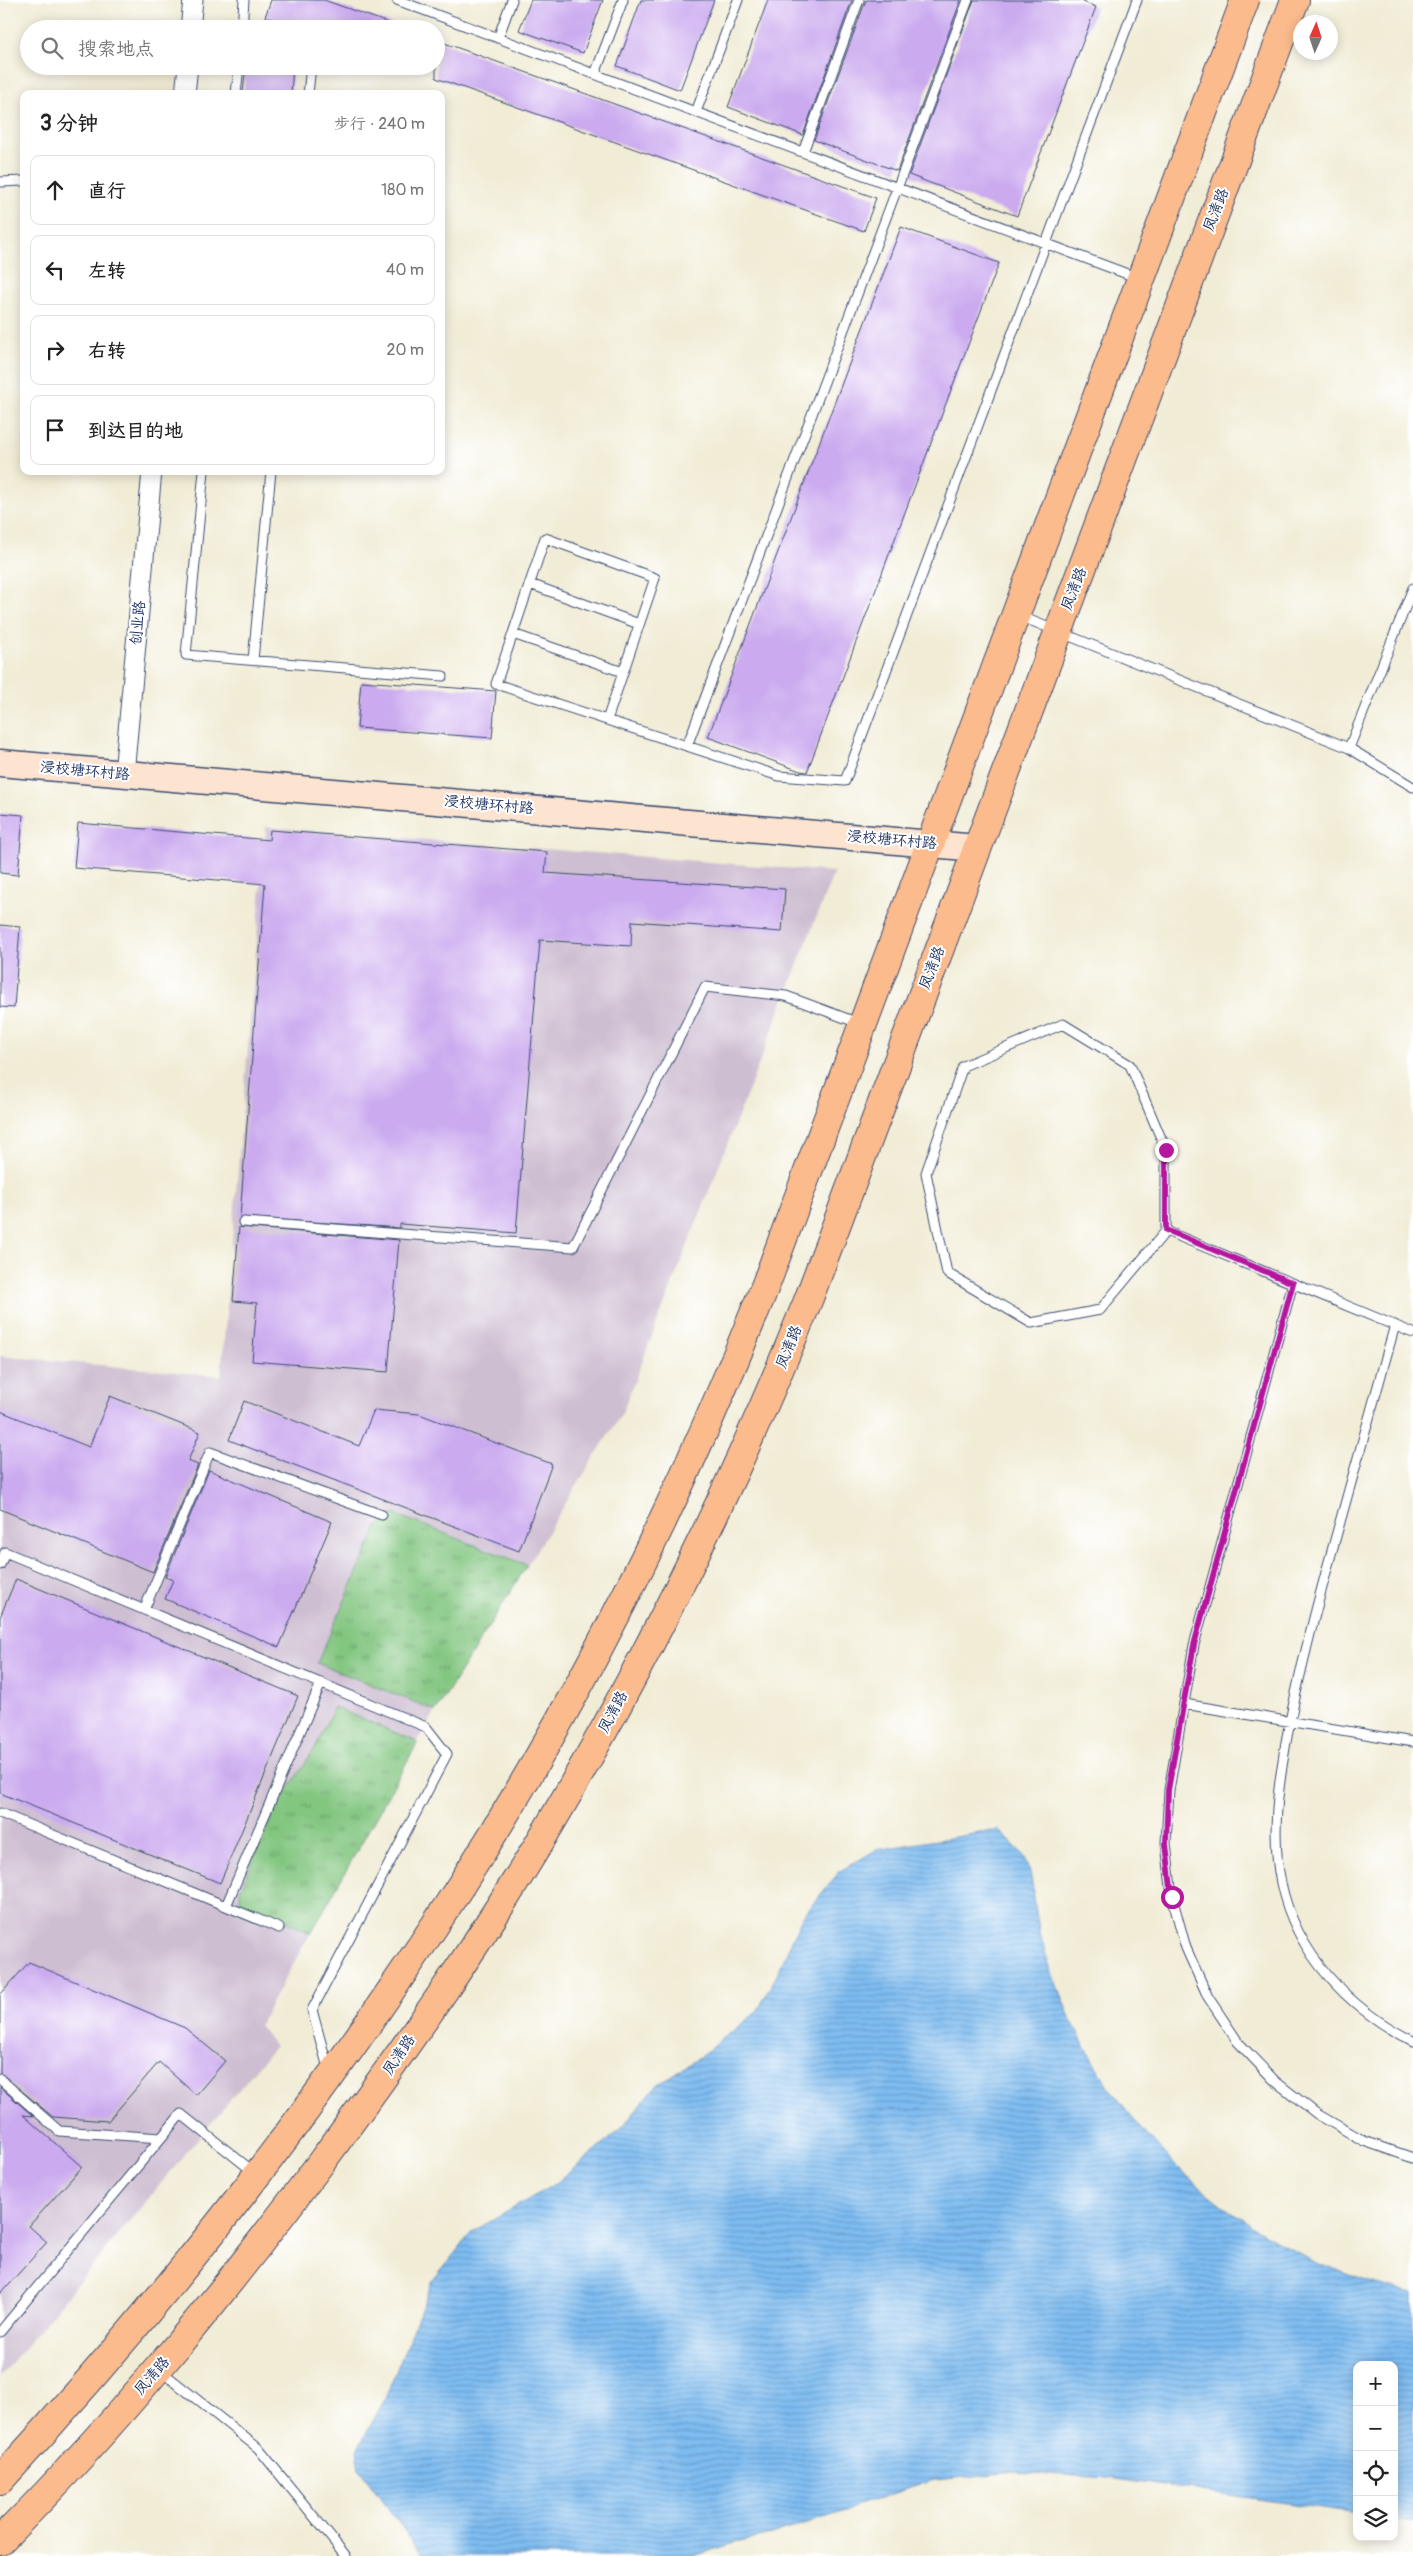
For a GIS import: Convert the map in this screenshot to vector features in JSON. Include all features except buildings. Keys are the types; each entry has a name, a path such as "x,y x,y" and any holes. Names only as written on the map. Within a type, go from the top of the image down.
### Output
{"highway":[{"path":"0,2480 124,2341 184,2270 330,2076 460,1886 511,1804 558,1720 648,1548 691,1462 730,1374 931,844 1245,0"},
{"name":"凤清路","path":"0,2541 96,2441 158,2370 276,2223 391,2068 504,1899 550,1825 603,1731 689,1565 772,1388 809,1298 1295,0"}],"street":[{"path":"191,20 193,0"},
{"path":"185,90 187,75"},
{"name":"创业路","path":"124,774 152,475"},
{"name":"浸校塘环村路","path":"0,763 977,848"}],"lane":[{"path":"243,20 244,0"},
{"path":"398,0 1141,279"},
{"path":"498,38 512,0"},
{"path":"595,74 623,0"},
{"path":"696,112 738,0"},
{"path":"802,152 859,0"},
{"path":"687,746 968,0"},
{"path":"606,720 655,578 545,538 496,684 606,720 779,776 845,781 1137,0"},
{"path":"236,90 237,75"},
{"path":"308,90 310,75"},
{"path":"0,182 20,182"},
{"path":"204,475 186,654 442,676"},
{"path":"253,660 271,475"},
{"path":"530,584 639,624"},
{"path":"1349,748 1413,588"},
{"path":"1016,615 1349,748 1413,787"},
{"path":"513,634 623,672"},
{"path":"243,1222 572,1247 705,987 786,996 863,1025"},
{"path":"1063,1024 1130,1065 1166,1150 1166,1230 1100,1310 1031,1323 948,1273 926,1173 963,1066 1063,1024"},
{"path":"1166,1230 1413,1333"},
{"path":"1293,1283 1194,1645 1168,1790 1166,1844 1172,1897 1186,1948 1208,1997 1238,2042 1282,2087 1317,2114 1364,2141 1413,2158"},
{"path":"1394,1325 1298,1674 1277,1793 1274,1839 1281,1884 1296,1927 1319,1966 1350,2000 1386,2028 1413,2041"},
{"path":"144,1610 210,1452 382,1515"},
{"path":"0,1565 5,1552 321,1682 426,1727 447,1754 312,2010 330,2076"},
{"path":"226,1906 321,1682"},
{"path":"1184,1704 1413,1742"},
{"path":"0,1813 279,1928"},
{"path":"0,2079 59,2131 161,2138"},
{"path":"0,2332 181,2114 257,2174"},
{"path":"158,2370 258,2448 346,2556"}],"shaded area":[{"path":"266,827 834,872 622,1413 426,1727 259,2025 275,2046 0,2377 0,1356 221,1376"}],"green space":[{"path":"394,1514 527,1565 436,1711 317,1663 378,1526"},
{"path":"334,1707 418,1742 311,1933 240,1902 240,1890 276,1808 315,1748"}],"water":[{"path":"998,1830 1020,1852 1028,1865 1046,1956 1083,2043 1115,2095 1154,2142 1198,2185 1246,2222 1299,2253 1355,2277 1413,2293 1413,2522 1398,2520 1398,2361 1353,2361 1353,2512 1108,2478 1015,2472 934,2480 771,2535 731,2544 694,2556 423,2556 360,2470 357,2450 384,2401 433,2280 472,2232 555,2184 619,2131 656,2086 694,2061 757,2012 780,1968 802,1917 840,1871 876,1850"}],"route":[{"path":"1166,1150 1166,1230 1293,1283 1194,1645 1168,1790 1166,1844 1172,1897"}]}
